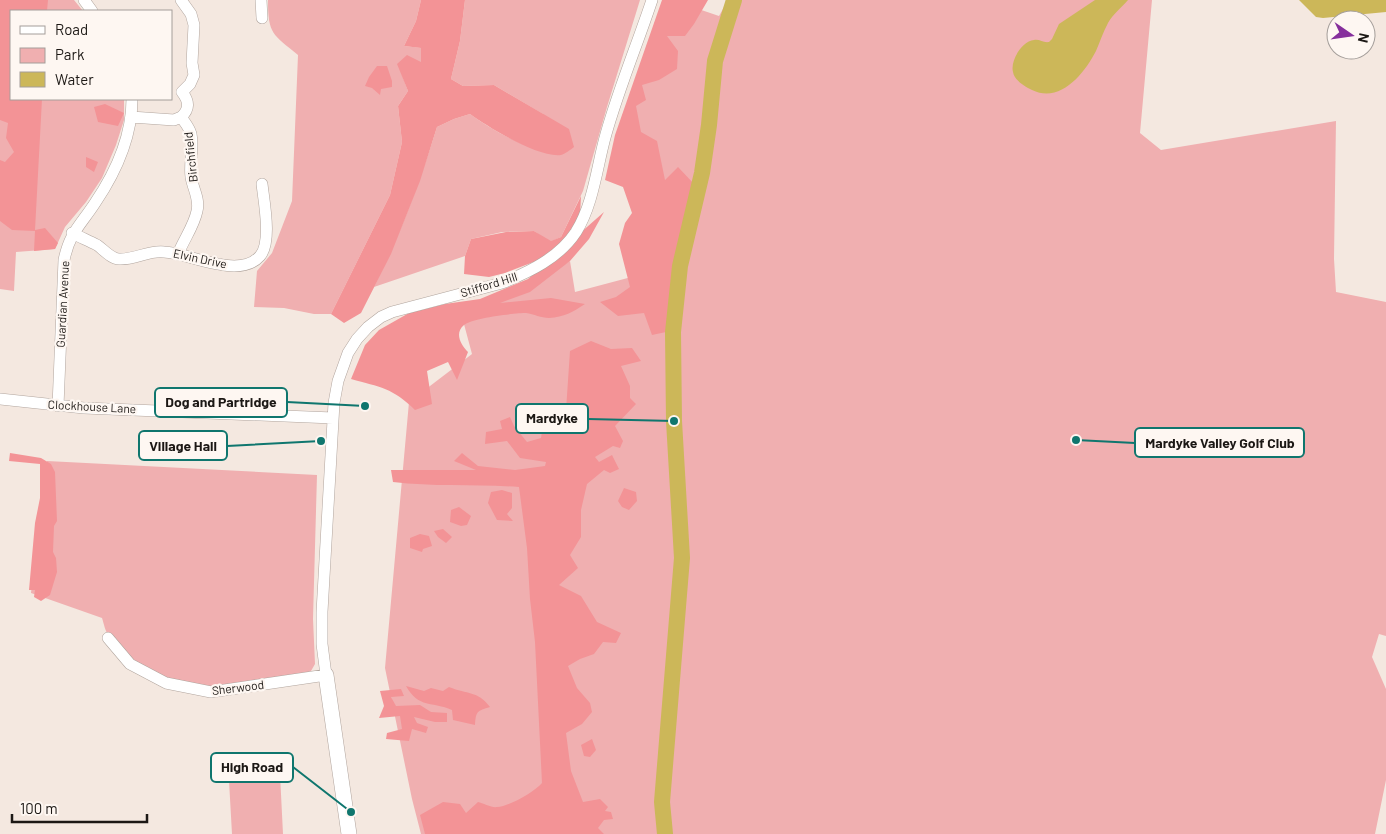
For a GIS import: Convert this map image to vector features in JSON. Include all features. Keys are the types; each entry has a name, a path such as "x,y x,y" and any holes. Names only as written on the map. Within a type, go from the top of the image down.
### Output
{"street":[{"name":"Birchfield","path":"131,117 174,120 181,117 187,111 188,101 177,91 190,84 194,75 192,63 194,24 191,14 181,0"},
{"path":"262,0 262,18"},
{"name":"Stifford Hill","path":"326,675 322,621 333,418 338,382 348,353 368,327 392,312 502,284 536,268 553,256 576,232 589,201 609,126 652,0"},
{"name":"Guardian Avenue","path":"58,406 64,260 72,233 110,180 122,154 131,117 132,100"},
{"name":"Birchfield","path":"178,254 193,225 198,209 197,196 190,173 191,132 181,117"},
{"name":"Elvin Drive","path":"72,233 96,245 114,258 119,259 163,251 224,265 237,266 254,261 265,247 266,236 262,184"},
{"name":"Clockhouse Lane","path":"0,399 58,406 333,418"},
{"name":"Sherwood","path":"108,638 130,664 166,683 210,692 326,675"},
{"path":"326,675 348,834"}],"green space":[{"path":"0,0 74,0 82,10 10,10 10,100 124,100 124,120 102,178 86,202 65,227 55,249 16,252 14,291 0,289"},
{"path":"268,0 421,0 416,21 404,46 422,48 421,63 398,64 408,91 398,106 402,142 390,195 331,314 314,314 284,308 254,307 257,271 272,253 292,201 298,55 274,33 269,20"},
{"path":"465,0 640,0 583,191 561,237 550,242 534,231 502,232 471,239 465,256 374,287 409,208 437,127 470,114 508,137 550,154 543,114 494,85 463,86 451,79 460,41"},
{"path":"672,0 719,16 728,0 1152,0 1140,133 1161,150 1336,121 1334,259 1336,292 1386,302 1386,636 1379,634 1372,657 1386,689 1386,780 1375,834 421,834 385,668 409,402 472,354 461,313 522,291 570,261 575,292 639,275 640,267 622,136"},
{"path":"47,461 317,475 313,619 315,664 311,671 301,675 236,685 197,687 173,682 148,670 126,654 108,634 102,618 31,593"},
{"path":"228,763 280,774 283,834 232,834"}],"shaded area":[{"path":"0,0 48,0 47,10 10,10 10,100 42,100 35,230 45,228 58,243 55,249 34,251 35,231 12,230 0,221 0,160 5,162 14,152 6,138 8,123 0,120"},
{"path":"421,0 465,0 460,41 451,79 463,86 494,85 569,129 574,147 561,155 540,152 501,133 470,114 437,127 420,181 391,254 361,313 344,323 331,314 390,195 402,142 398,106 408,91 397,64 407,55 421,62 421,48 404,46 416,21"},
{"path":"662,0 708,0 685,36 667,36 678,51 677,69 659,80 642,85 646,100 636,106 641,132 657,141 665,180 678,167 695,185 672,276 666,332 652,335 644,313 618,316 600,302 616,297 630,287 619,244 625,223 632,213 623,187 605,180 615,135"},
{"path":"377,66 387,66 392,81 392,87 381,89 380,95 372,88 365,86"},
{"path":"105,104 124,113 118,126 98,122 94,107"},
{"path":"86,157 98,162 94,172 86,167"},
{"path":"581,196 580,216 567,238 544,258 489,277 464,274 465,256 471,239 506,232 534,231 551,241 561,237"},
{"path":"604,212 589,239 570,261 530,292 500,303 551,298 585,304 559,317 546,318 521,313 484,318 464,325 459,335 463,346 468,352 457,380 448,362 427,371 432,404 415,410 393,393 351,379 365,345 379,330 409,313 445,304 480,299 528,279"},
{"path":"591,341 611,349 632,348 641,361 621,366 630,386 630,398 636,404 615,426 623,441 620,448 613,446 595,457 599,462 612,455 619,469 610,473 604,470 587,484 581,510 581,537 570,555 578,568 559,585 581,596 597,622 621,633 616,643 603,642 594,654 568,666 577,688 590,703 592,712 582,724 566,733 571,771 583,802 600,799 608,807 605,811 611,812 613,819 604,820 598,828 604,834 425,834 420,815 443,802 460,804 466,813 478,802 493,807 508,804 521,798 542,783 535,642 527,548 519,487 393,482 391,470 476,470 454,461 462,453 478,466 515,470 545,466 546,462 520,458 507,441 485,444 486,432 502,429 500,421 510,417 514,426 527,442 541,438 543,425 565,425 570,351"},
{"path":"10,453 41,458 51,464 55,472 57,521 54,526 53,552 56,558 57,572 50,595 41,601 34,597 35,590 29,590 35,523 40,498 40,464 9,461"},
{"path":"624,488 636,492 637,501 629,510 622,507 618,501"},
{"path":"502,490 512,493 512,508 507,514 513,521 497,520 488,503 491,492"},
{"path":"459,507 471,516 467,525 461,526 450,522 451,510"},
{"path":"443,529 452,537 446,543 434,531"},
{"path":"420,534 429,536 432,546 423,549 422,552 410,548 410,538"},
{"path":"406,686 424,691 431,688 443,691 449,687 476,695 490,707 478,712 475,725 453,720 452,710 421,701"},
{"path":"401,689 404,696 391,697 396,706 420,705 431,712 447,713 447,722 435,722 414,717 417,723 428,727 426,733 412,729 409,741 386,739 387,733 402,729 400,716 379,718 384,706 380,691"},
{"path":"592,739 596,750 590,757 584,756 581,745"}],"water":[{"path":"1095,0 1128,0 1110,20 1096,51 1085,69 1070,84 1052,93 1042,93 1023,85 1014,75 1013,68 1015,57 1021,48 1034,40 1049,42 1059,24"},
{"path":"1299,0 1386,0 1386,12 1376,13 1376,10 1326,10 1326,18 1316,17"}],"waterway":[{"path":"665,834 662,802 682,558 674,421 673,332 680,266 702,173 715,61 734,0"}],"place":[{"name":"Dog and Partridge","path":"365,406"},
{"name":"Mardyke","path":"674,421"},
{"name":"Mardyke Valley Golf Club","path":"1076,440"},
{"name":"Village Hall","path":"321,441"},
{"name":"High Road","path":"351,812"}]}
